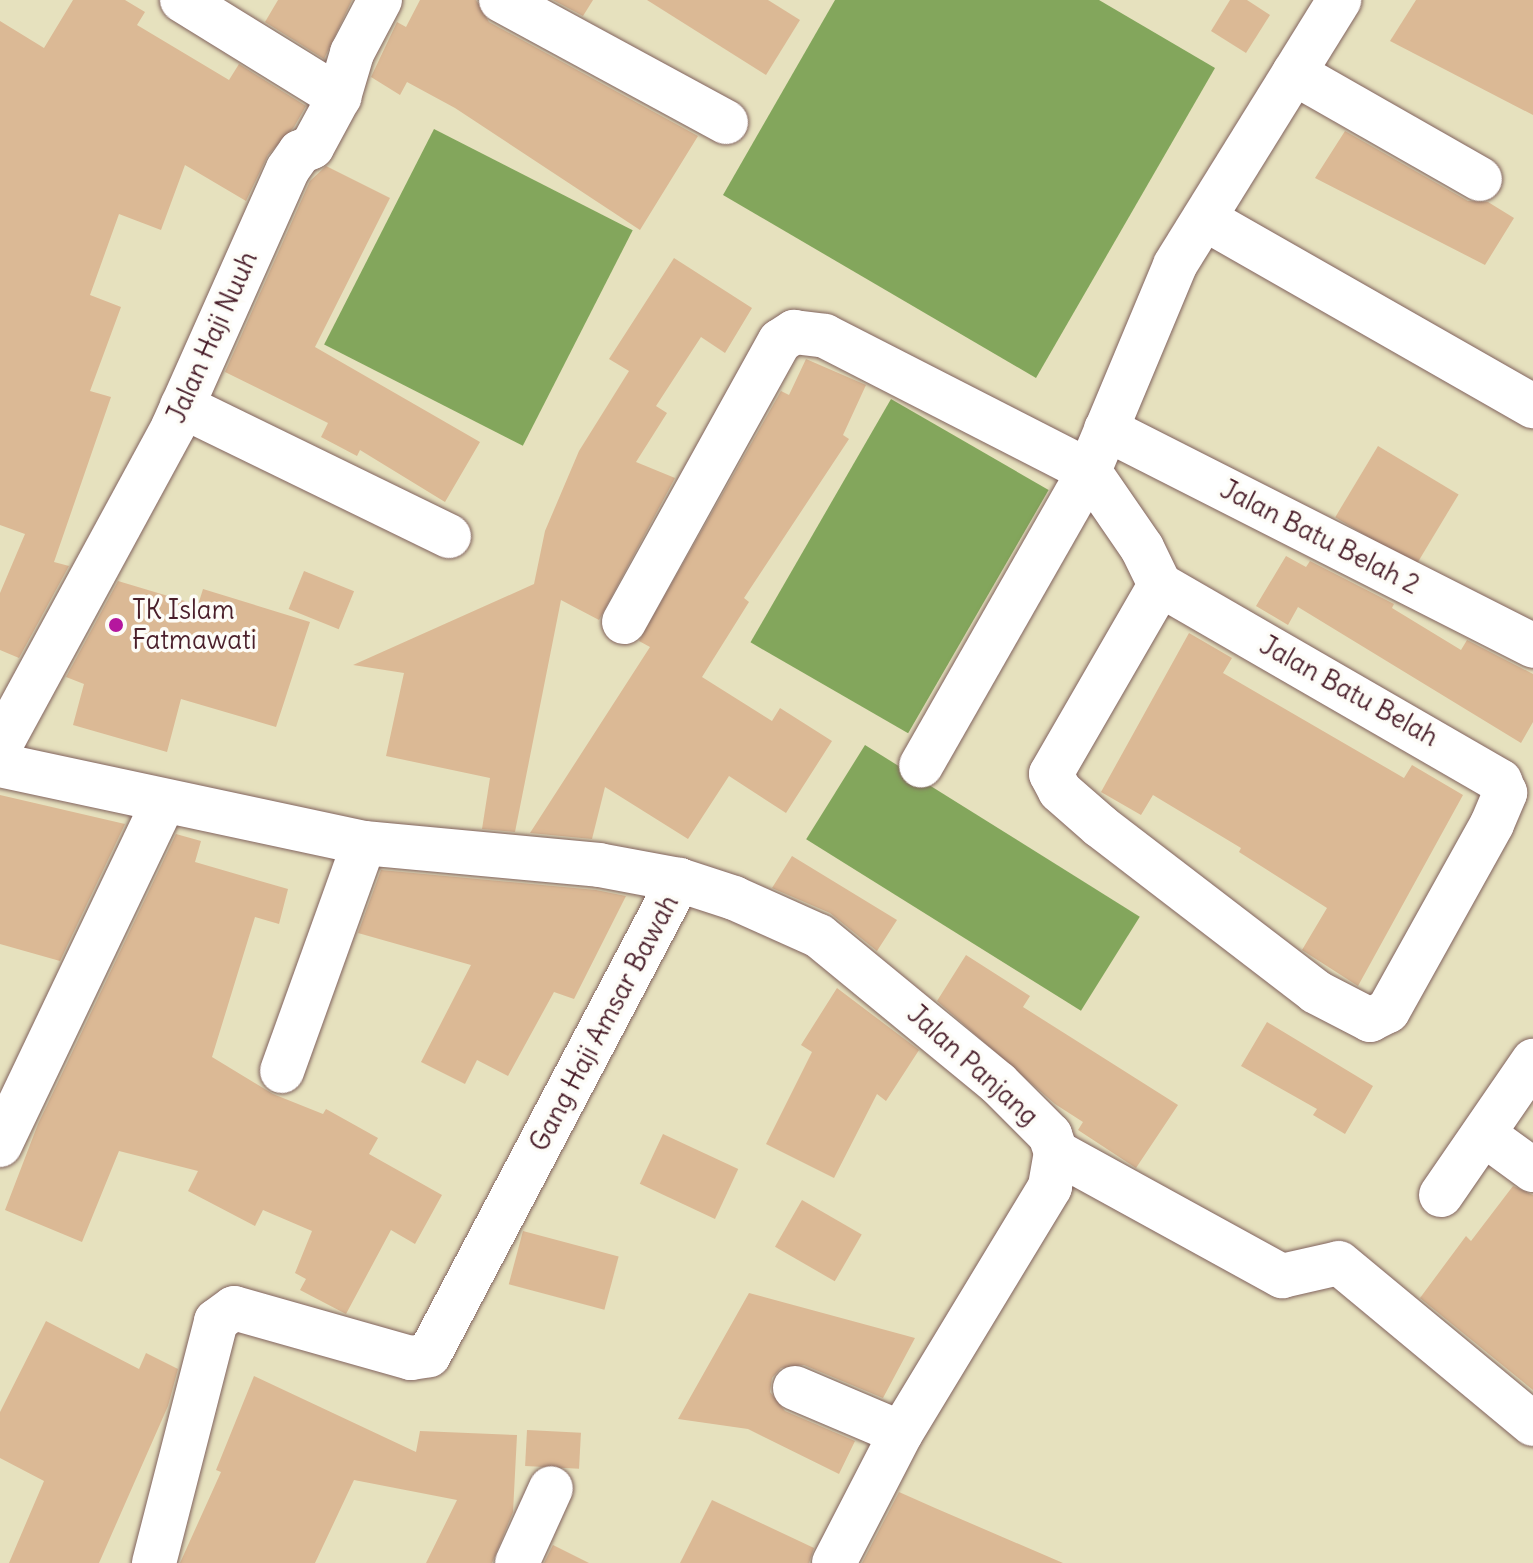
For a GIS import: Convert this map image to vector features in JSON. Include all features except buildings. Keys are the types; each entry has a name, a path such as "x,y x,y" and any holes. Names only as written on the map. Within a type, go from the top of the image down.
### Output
{"street":[{"path":"182,0 339,97"},
{"name":"Jalan Haji Nuuh","path":"0,746 182,406 288,169 300,152 312,147 339,97 352,53 380,0"},
{"path":"501,0 726,122"},
{"path":"921,765 1089,471 1175,265 1294,73 1327,4"},
{"path":"1294,73 1480,179"},
{"path":"1205,219 1533,406"},
{"path":"624,622 761,369 780,341 794,332 825,336 1089,471 1142,548 1160,585"},
{"path":"182,406 449,536"},
{"name":"Jalan Batu Belah 2","path":"1106,429 1533,646"},
{"name":"Jalan Batu Belah","path":"1160,585 1500,781 1505,793 1492,824 1388,1011 1370,1020 1339,1007 1100,826 1060,791 1051,774 1059,755 1160,585"},
{"name":"Gang Haji Amsar Bawah","path":"0,765 163,803 364,843 599,865 679,880 429,1355 411,1358 234,1308 216,1321 154,1563"},
{"path":"0,1145 163,803"},
{"path":"282,1071 364,843"},
{"name":"Jalan Panjang","path":"679,880 734,898 819,936 998,1083 1050,1135 1056,1152 1050,1187 901,1433 834,1563"},
{"path":"1441,1195 1533,1061"},
{"path":"1056,1152 1282,1276 1339,1263 1396,1307 1533,1424"},
{"path":"795,1388 901,1433"},
{"path":"517,1563 551,1488"}],"green space":[{"path":"835,0 1099,0 1215,68 1036,378 723,195"},
{"path":"434,129 633,230 523,446 324,345"},
{"path":"891,399 1049,490 908,733 750,642"},
{"path":"865,745 1140,917 1081,1011 806,839"}],"place":[{"name":"TK Islam Fatmawati","path":"116,625"}]}
